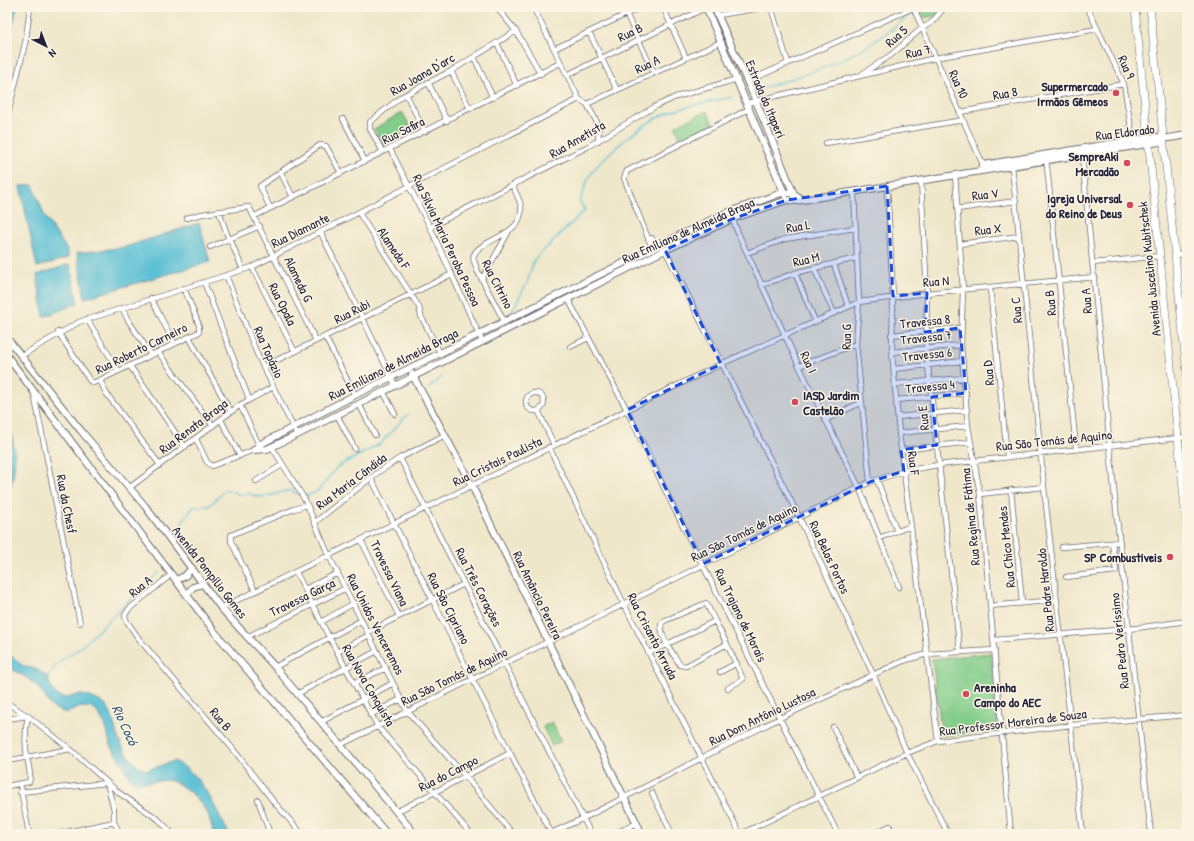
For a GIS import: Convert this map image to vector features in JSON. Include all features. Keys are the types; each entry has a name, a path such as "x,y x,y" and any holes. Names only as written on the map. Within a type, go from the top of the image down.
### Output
{"main road":[{"name":"Avenida Juscelino Kubitschek","path":"1135,7 1187,528"},
{"name":"Avenida Juscelino Kubitschek","path":"1150,7 1187,374"}],"street":[{"path":"7,119 26,39 30,7"},
{"path":"533,7 560,64 599,126 598,141"},
{"path":"623,7 654,73"},
{"path":"554,49 640,7"},
{"path":"663,7 686,58"},
{"name":"Estrada do Itaperi","path":"714,7 748,81 797,198"},
{"path":"719,16 767,7"},
{"path":"771,7 788,63"},
{"path":"748,81 913,7"},
{"name":"Rua 10","path":"913,7 960,112 983,169"},
{"name":"Rua 5","path":"857,77 885,60 922,28 931,23 945,7"},
{"name":"Rua 9","path":"1087,7 1124,84 1133,140"},
{"path":"497,8 516,31 540,74"},
{"name":"Rua B","path":"567,75 705,8"},
{"name":"Estrada do Itaperi","path":"705,8 721,42 787,200"},
{"name":"Rua 7","path":"654,247 624,178 624,174 756,101 935,58 1097,29"},
{"name":"Rua Joana D'arc","path":"383,152 370,129 370,122 406,94 451,71 516,31"},
{"path":"589,32 617,90"},
{"name":"Rua A","path":"583,102 617,90 721,42"},
{"path":"497,43 517,86"},
{"path":"474,57 493,98"},
{"name":"Rua Safira","path":"254,216 560,64"},
{"path":"451,71 470,109"},
{"name":"Rua Ametista","path":"430,227 513,186 598,141 656,106 676,97 736,78"},
{"path":"428,82 447,121"},
{"name":"Rua 8","path":"960,112 1124,84"},
{"path":"406,94 425,132"},
{"name":"Rua Diamante","path":"21,356 58,332 87,319 252,267 321,233 410,185 583,102"},
{"path":"343,119 365,161"},
{"path":"826,143 963,120"},
{"name":"Rua Eldorado","path":"797,198 887,186 1046,158 1082,155 1149,141 1158,137 1163,139 1187,135"},
{"name":"Rua Eldorado","path":"983,169 1012,166 1133,140 1149,141"},
{"path":"270,208 260,186 320,145 326,146 341,173"},
{"name":"Rua Silvia Maria Peroba Pessoa","path":"390,149 410,185 482,341"},
{"name":"Rua A","path":"1082,155 1111,446"},
{"name":"Rua B","path":"1046,158 1076,448"},
{"name":"Rua C","path":"1012,166 1042,453"},
{"path":"281,173 293,197"},
{"name":"Rua Regina de Fátima","path":"955,174 963,290 960,328 961,345 968,426 980,494 1011,834"},
{"name":"Rua E","path":"922,180 927,293 925,332 926,348 960,652"},
{"name":"Rua Citrino","path":"504,321 474,261 475,252 508,233 519,217 521,209 513,186"},
{"name":"Rua F","path":"887,186 893,296 892,352 896,384 899,433 938,741"},
{"name":"Rua G","path":"854,191 854,228 859,302 856,344 870,482"},
{"path":"784,192 797,198"},
{"name":"Rua Emíliano de Almeida Braga","path":"261,448 294,427 355,395 654,247 730,211 784,192"},
{"name":"Rua Emíliano de Almeida Braga","path":"196,439 209,464 214,466 254,450 272,447 665,250 732,219 797,198"},
{"name":"Rua V","path":"958,209 1016,201"},
{"name":"Alameda G","path":"219,211 249,207 260,226 316,341"},
{"path":"188,218 219,211 229,240 243,270"},
{"name":"Rua I","path":"730,211 732,219 784,334 859,487 899,587"},
{"name":"Alameda F","path":"359,213 371,235 382,248 411,294 440,353"},
{"path":"210,247 260,226"},
{"name":"Rua L","path":"747,252 785,239 854,228"},
{"path":"321,233 395,385"},
{"path":"482,279 508,233"},
{"name":"Rua X","path":"960,244 1019,236"},
{"path":"652,238 654,247"},
{"name":"Rua Belos Portos","path":"665,250 799,517 873,674 907,753 948,834"},
{"path":"1175,255 1187,254"},
{"path":"1093,263 1160,256"},
{"name":"Rua M","path":"762,285 795,273 856,258"},
{"path":"834,264 848,306"},
{"name":"Rua Opala","path":"252,267 295,352"},
{"path":"814,268 834,312"},
{"path":"795,273 815,321"},
{"name":"Rua Rubi","path":"263,367 452,274"},
{"name":"Rua Topázio","path":"226,275 263,367 297,435"},
{"name":"Rua N","path":"784,334 859,302 893,296 1095,277"},
{"path":"204,282 249,399"},
{"name":"Rua Roberto Carneiro","path":"58,332 93,383 199,332 199,327 184,288"},
{"name":"Rua D","path":"990,288 1007,456"},
{"path":"151,298 174,343"},
{"name":"Rua Trajano de Morais","path":"568,299 627,410 838,834"},
{"path":"122,308 151,355"},
{"path":"87,319 118,370"},
{"name":"Travessa 8","path":"892,335 960,328"},
{"name":"Rua Cristais Paulista","path":"221,608 784,334"},
{"path":"188,337 231,412"},
{"path":"325,337 355,395"},
{"name":"Avenida Pompílio Gomes","path":"7,338 129,488 192,568 221,608 274,666 415,834"},
{"path":"570,347 588,338"},
{"path":"799,366 856,344"},
{"name":"Travessa 7","path":"892,352 961,345"},
{"path":"158,352 213,426"},
{"path":"7,356 214,631 387,834"},
{"name":"Travessa 6","path":"894,368 963,362"},
{"path":"130,366 185,447"},
{"name":"Rua Amâncio Pereira","path":"410,369 472,486 642,834"},
{"path":"896,384 964,378"},
{"path":"100,380 106,393 160,465"},
{"name":"Rua Renata Braga","path":"129,488 240,405 273,387"},
{"name":"Rua da Chesf","path":"34,390 80,623"},
{"path":"383,391 395,414"},
{"name":"Travessa 4","path":"897,400 966,393"},
{"path":"825,420 862,402"},
{"path":"359,404 375,435"},
{"path":"240,405 261,448"},
{"name":"Rua Crisanto Arruda","path":"538,410 552,446 624,604 741,834"},
{"path":"898,417 967,410"},
{"path":"337,415 354,449"},
{"path":"221,420 240,456"},
{"path":"899,433 968,426"},
{"name":"Rua Maria Cândida","path":"314,523 371,478 400,458 445,435"},
{"name":"Rua São Tomás de Aquino","path":"340,745 870,482 904,471 938,465 1076,448 1187,438"},
{"path":"901,450 971,442"},
{"name":"Rua Pedro Veríssimo","path":"1111,446 1129,629 1152,834"},
{"name":"Rua Unidos Venceremos","path":"272,447 305,500 329,556 354,603 407,711 466,777 513,834"},
{"name":"Rua Padre Haroldo","path":"1042,453 1044,487 1060,635 1072,725 1083,834"},
{"name":"Rua Três Corações","path":"400,458 591,834"},
{"path":"256,481 282,465"},
{"name":"Rua São Cipriano","path":"371,478 431,601 473,679 551,834"},
{"path":"877,480 897,531"},
{"path":"980,494 1044,487"},
{"name":"Rua Chico Mendes","path":"1011,490 1022,602"},
{"path":"255,591 231,541 231,535 307,505"},
{"path":"879,538 911,526"},
{"name":"Travessa Viana","path":"361,540 399,616"},
{"path":"1062,547 1120,542"},
{"path":"1066,577 1116,571 1112,543"},
{"path":"176,580 185,576 192,568"},
{"name":"Rua Nova Conquista","path":"296,572 370,715 378,727 471,834"},
{"path":"305,589 338,573"},
{"name":"Rua A","path":"125,618 126,613 129,610 172,574"},
{"path":"187,594 193,588 203,584"},
{"path":"337,652 399,616 464,584"},
{"name":"Travessa Garça","path":"247,637 346,588"},
{"path":"990,606 1057,600"},
{"path":"321,622 354,603"},
{"path":"727,644 683,666 680,665 668,644 661,630 661,624 670,618 706,603 737,663 743,678 728,688"},
{"name":"Rua B","path":"125,618 132,631 233,749 273,801 302,834"},
{"path":"274,666 362,620"},
{"path":"649,653 716,621"},
{"path":"994,640 1129,629 1187,621"},
{"name":"Rua Dom Antônio Lustosa","path":"551,834 625,798 780,718 873,674 912,658 927,654 995,650"},
{"path":"297,694 378,651"},
{"path":"720,672 737,663"},
{"path":"354,683 386,668"},
{"path":"321,722 362,698 393,683"},
{"path":"370,715 401,699"},
{"path":"7,703 28,716 70,749 107,783 138,807 158,819 173,834"},
{"name":"Rua Professor Moreira de Souza","path":"741,834 907,753 938,741 1072,725 1187,715"},
{"path":"7,719 28,716"},
{"path":"27,791 31,778 27,756 25,726 28,716"},
{"path":"832,727 857,778"},
{"path":"7,762 27,756 70,749"},
{"name":"Rua do Campo","path":"396,812 510,753"},
{"path":"7,786 29,782"},
{"path":"20,792 107,783"},
{"path":"107,783 114,810 114,822 120,834"},
{"path":"20,784 20,792 29,834"},
{"path":"652,793 672,834"},
{"path":"258,800 270,834"},
{"path":"58,834 77,832 114,822"},
{"path":"614,834 637,823"},
{"path":"873,834 890,826"}],"highlighted area":[{"path":"887,186 893,296 927,293 925,332 960,328 966,393 932,397 937,445 901,450 904,471 870,482 703,564 627,410 721,364 665,250 732,219 787,200"}],"green space":[{"path":"919,7 940,7 936,15 924,18"},
{"path":"707,111 713,124 681,139 675,126"},
{"path":"402,112 411,128 383,146 374,129"},
{"name":"Areninha Campo do AEC","path":"991,653 998,729 942,736 932,659"},
{"path":"552,722 561,741 552,746 543,727"}],"water":[{"path":"7,7 17,7 7,50"},
{"path":"33,185 45,217 68,251 68,258 37,267 20,186"},
{"path":"199,223 210,262 85,298 77,253 125,247"},
{"path":"70,264 78,303 44,317 37,275"},
{"path":"7,416 14,446 14,466 11,486 7,496"},
{"name":"Rio Cocó","path":"7,652 23,666 38,670 48,677 51,688 58,696 62,698 69,698 76,695 85,695 106,706 123,747 133,762 138,766 147,770 174,761 193,774 213,803 229,834 214,834 208,814 196,797 179,784 169,780 137,783 132,781 110,744 105,724 96,711 92,708 81,707 67,713 54,708 29,679 7,667"}],"waterway":[{"path":"756,90 798,77 837,62 873,42 891,30 909,15"},
{"path":"511,313 527,283 534,260 585,210 580,202 588,179 594,170 613,150 636,131 670,112 685,107 732,97"},
{"path":"428,389 441,377"},
{"path":"304,495 307,496 318,491 337,467 380,444 408,414"},
{"path":"177,534 185,518 193,507 209,506 225,490 232,491 240,495 249,493 259,496 268,496 289,491 300,494"},
{"path":"47,677 60,661 81,647 158,573"}],"place":[{"name":"Supermercado Irmãos Gêmeos","path":"1116,93"},
{"name":"SempreAki Mercadão","path":"1127,163"},
{"name":"Igreja Universal do Reino de Deus","path":"1130,205"},
{"name":"IASD Jardim Castelão","path":"795,402"},
{"name":"SP Combustíveis","path":"1170,557"},
{"name":"Areninha Campo do AEC","path":"966,694"}]}
